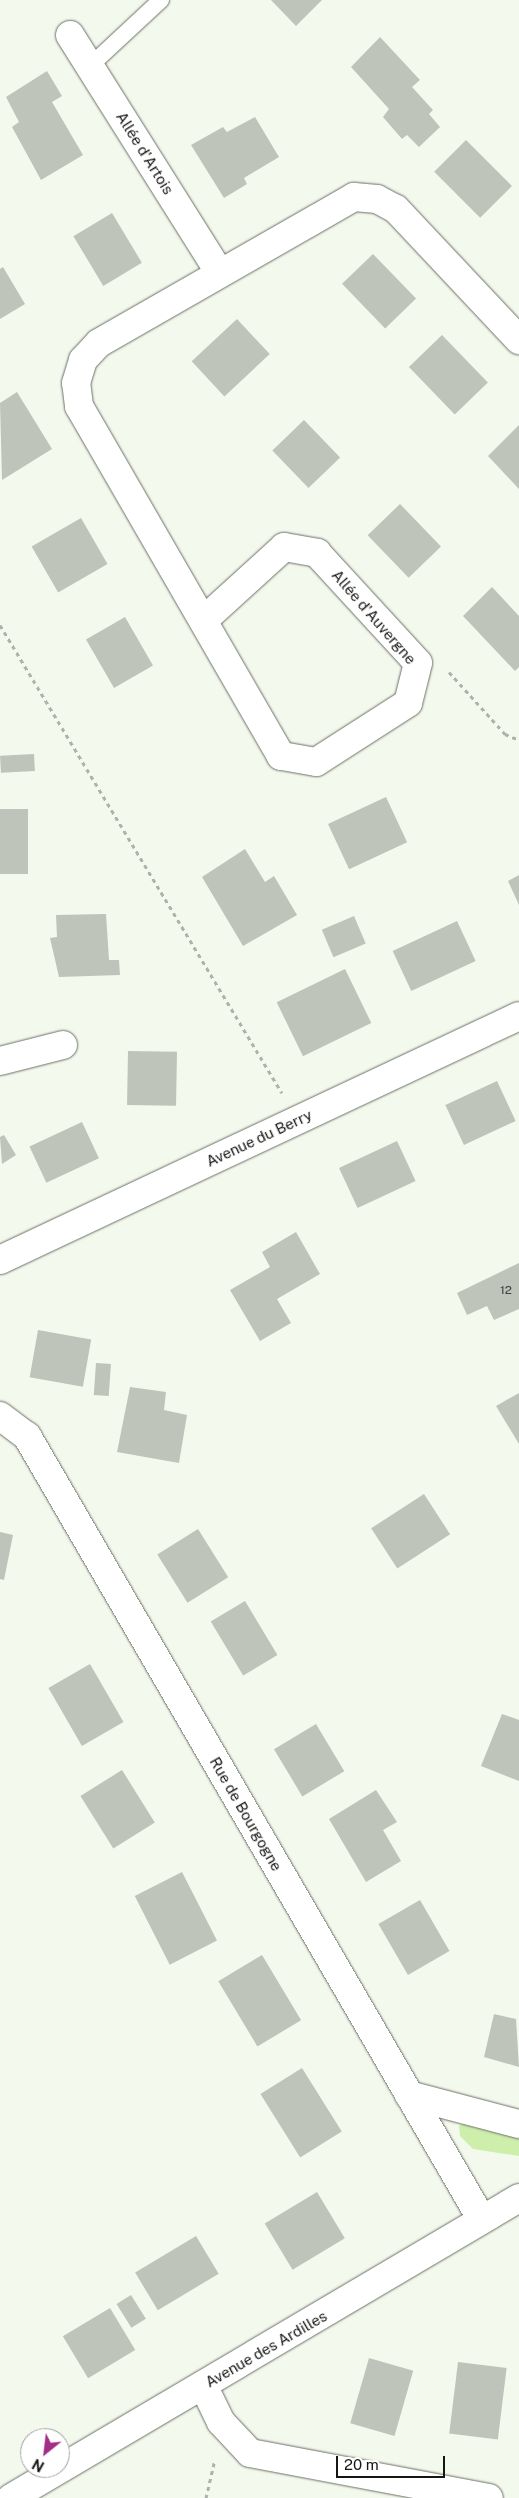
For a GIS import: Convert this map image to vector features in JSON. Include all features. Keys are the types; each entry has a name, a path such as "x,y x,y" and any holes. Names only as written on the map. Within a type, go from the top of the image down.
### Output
{"street":[{"name":"Allée d'Artois","path":"70,35 219,272"},
{"name":"Allée d'Auvergne","path":"204,618 284,547 317,553 418,663 408,702 316,762 281,756 204,618 79,406 76,383 84,360 99,343 336,204 354,197 376,199 396,209 519,340"},
{"name":"Avenue du Berry","path":"0,1260 519,1016"},
{"path":"0,1061 64,1045"},
{"name":"Rue de Bourgogne","path":"0,1416 27,1436 482,2220"},
{"path":"408,2095 519,2124"},
{"name":"Avenue des Ardilles","path":"11,2498 519,2198"},
{"path":"203,2386 221,2422 250,2453 489,2498"}],"lane":[{"path":"90,66 160,0"}],"path":[{"path":"0,625 298,1119"},
{"path":"418,663 450,672 505,734 519,740"}],"green space":[{"path":"470,2120 519,2132 519,2156 473,2149 460,2136 459,2126"}],"building":[{"path":"271,0 322,0 296,26"},
{"path":"380,37 420,80 412,87 433,110 429,114 440,127 419,147 407,135 402,139 383,117 389,109 351,67"},
{"path":"47,71 62,96 52,102 83,155 41,180 12,127 19,122 6,97"},
{"path":"255,117 279,157 244,178 247,184 224,198 191,145 223,127 227,132"},
{"path":"466,140 512,186 480,218 434,172"},
{"path":"112,213 142,263 103,286 73,236"},
{"path":"373,254 416,299 385,328 342,284"},
{"path":"3,267 25,304 0,319 0,269"},
{"path":"237,319 270,354 224,396 192,361"},
{"path":"442,335 488,382 455,414 409,367"},
{"path":"17,392 52,449 2,480 0,403"},
{"path":"304,420 340,457 308,488 272,451"},
{"path":"519,425 519,489 488,456"},
{"path":"400,504 441,546 409,578 368,535"},
{"path":"81,518 108,564 58,592 32,546"},
{"path":"492,587 519,616 519,667 515,671 463,616"},
{"path":"125,617 153,665 114,688 86,640"},
{"path":"34,754 35,771 1,773 0,756"},
{"path":"386,797 407,842 349,869 328,824"},
{"path":"0,809 28,809 28,874 0,874"},
{"path":"245,849 265,882 274,876 297,915 243,946 202,877"},
{"path":"519,875 519,905 508,881"},
{"path":"106,914 109,960 119,960 120,975 59,977 50,938 57,937 56,915"},
{"path":"354,916 366,944 334,957 322,930"},
{"path":"457,921 476,961 411,991 393,951"},
{"path":"345,969 371,1023 303,1056 277,1002"},
{"path":"128,1051 177,1052 176,1106 127,1105"},
{"path":"497,1081 516,1121 464,1145 445,1105"},
{"path":"82,1122 99,1158 46,1183 29,1147"},
{"path":"4,1135 16,1155 2,1164 0,1137"},
{"path":"397,1141 416,1181 358,1208 339,1168"},
{"path":"296,1232 320,1274 277,1299 291,1323 260,1341 230,1290 270,1267 262,1252"},
{"path":"519,1263 519,1309 494,1320 487,1306 467,1315 457,1293"},
{"path":"38,1330 91,1339 83,1387 30,1377"},
{"path":"96,1363 111,1364 109,1396 94,1395"},
{"path":"130,1387 166,1392 164,1410 187,1415 179,1463 117,1452"},
{"path":"519,1393 519,1444 496,1406"},
{"path":"424,1494 450,1534 397,1569 371,1528"},
{"path":"198,1529 228,1577 187,1603 157,1554"},
{"path":"0,1532 13,1535 4,1580 0,1579"},
{"path":"245,1601 277,1655 243,1676 211,1622"},
{"path":"90,1664 124,1722 82,1746 48,1688"},
{"path":"502,1714 519,1720 519,1781 481,1766"},
{"path":"316,1724 344,1771 302,1796 274,1749"},
{"path":"122,1770 155,1823 113,1849 80,1796"},
{"path":"376,1790 397,1822 383,1830 401,1861 366,1882 329,1819"},
{"path":"182,1872 217,1941 170,1965 135,1896"},
{"path":"420,1900 450,1951 408,1975 378,1924"},
{"path":"262,1955 301,2020 257,2046 218,1981"},
{"path":"494,2014 516,2019 519,2067 484,2057"},
{"path":"302,2068 342,2132 300,2158 260,2094"},
{"path":"317,2192 345,2238 293,2270 265,2223"},
{"path":"196,2236 219,2274 158,2310 135,2273"},
{"path":"131,2295 146,2319 131,2328 117,2304"},
{"path":"110,2308 135,2350 88,2378 63,2336"},
{"path":"369,2358 413,2371 394,2436 350,2423"},
{"path":"458,2362 507,2368 498,2439 449,2433"}]}
